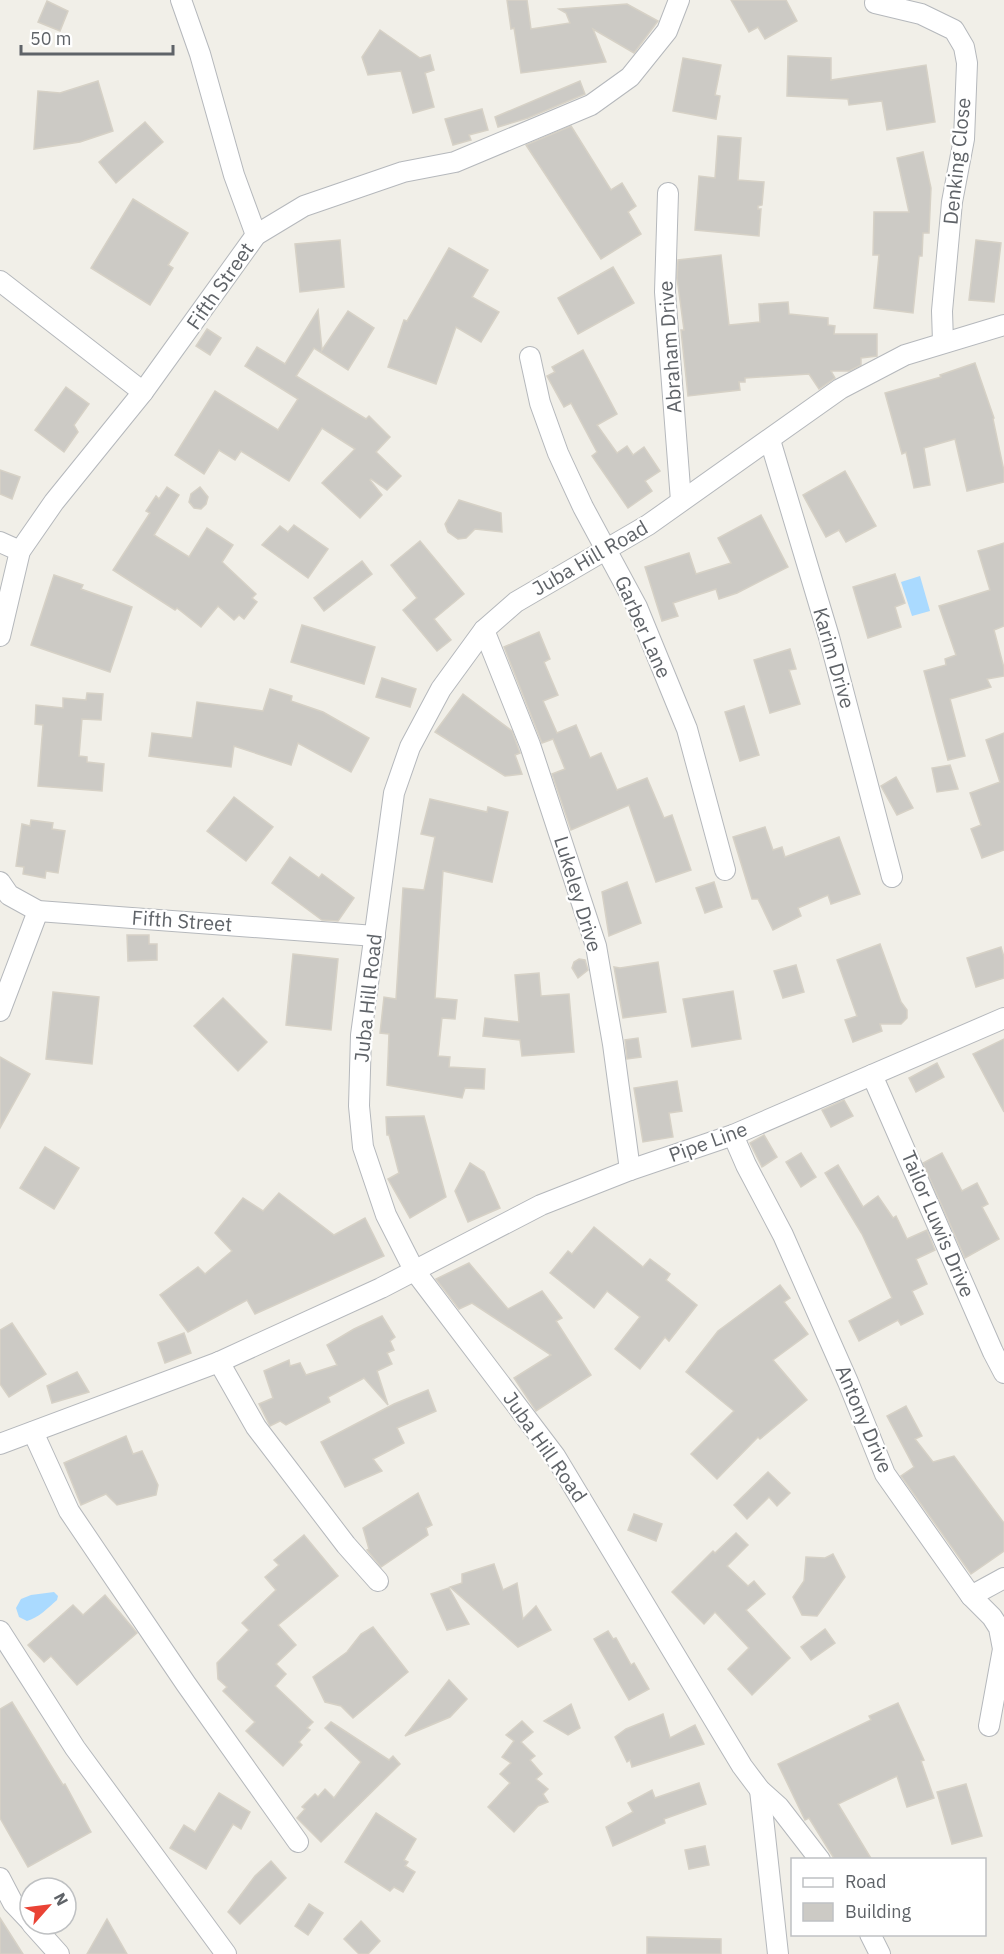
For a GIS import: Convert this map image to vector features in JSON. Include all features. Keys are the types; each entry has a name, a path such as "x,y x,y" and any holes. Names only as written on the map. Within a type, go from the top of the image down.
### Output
{"street":[{"path":"181,0 200,54 234,175 256,235"},
{"name":"Fifth Street","path":"0,636 20,551 54,502 143,392 256,235 304,206 403,172 455,162 591,105 630,77 667,31 678,0"},
{"name":"Denking Close","path":"875,3 921,14 938,22 954,30 964,47 967,63 964,139 952,202 942,311 943,342"},
{"name":"Abraham Drive","path":"668,193 665,292 681,501"},
{"path":"0,281 143,392"},
{"name":"Juba Hill Road","path":"818,1858 779,1807 759,1790 742,1766 555,1456 414,1270 386,1215 363,1147 359,1106 362,1035 394,793 410,747 441,689 484,630 516,602 648,525 840,389 905,355 1004,325"},
{"name":"Garber Lane","path":"530,357 540,403 558,453 583,507 638,607 687,729 725,870"},
{"name":"Karim Drive","path":"770,440 829,637 892,877"},
{"path":"0,542 20,551"},
{"name":"Lukeley Drive","path":"484,630 530,745 596,946 613,1044 630,1170"},
{"name":"Fifth Street","path":"0,882 9,895 38,911 375,936"},
{"path":"0,1011 38,911"},
{"name":"Pipe Line","path":"0,1444 219,1362 381,1287 541,1205 630,1170 733,1135 1004,1018"},
{"name":"Tailor Luwis Drive","path":"872,1075 993,1352 1004,1372"},
{"name":"Antony Drive","path":"733,1135 783,1235 848,1382 885,1474 971,1596 992,1617 999,1628 1002,1649 989,1726"},
{"path":"219,1362 256,1427 346,1545 378,1581"},
{"path":"33,1432 69,1511 186,1684 298,1842"},
{"path":"971,1596 1004,1578"},
{"path":"0,1631 75,1748 226,1954"},
{"path":"759,1790 778,1954"},
{"path":"0,1878 18,1909"},
{"path":"43,1936 59,1954"},
{"path":"871,1936 880,1954"}],"water":[{"path":"920,576 930,611 912,616 901,582"},
{"path":"54,1592 58,1596 57,1600 39,1615 27,1621 19,1617 16,1608 21,1599 31,1595"}],"building":[{"path":"507,0 527,0 531,29 570,23 566,13 559,9 627,4 658,21 634,53 593,29 606,62 521,73"},
{"path":"731,0 786,0 797,21 765,39 758,27 749,32"},
{"path":"47,1 68,11 60,31 38,22"},
{"path":"380,30 420,58 430,55 434,70 425,73 434,107 413,113 401,71 368,75 362,57"},
{"path":"788,56 831,58 831,80 926,65 935,122 887,130 882,101 849,105 848,99 787,96"},
{"path":"683,58 721,65 715,95 720,96 716,119 673,111"},
{"path":"98,81 113,131 80,142 34,149 38,91 60,93"},
{"path":"580,81 585,94 528,118 498,127 495,117"},
{"path":"482,109 488,130 469,135 471,140 453,145 445,119"},
{"path":"145,122 163,142 116,183 99,162"},
{"path":"571,126 611,190 622,183 636,206 628,212 641,234 601,259 526,145"},
{"path":"718,136 741,138 738,180 764,182 762,205 758,206 758,209 761,209 759,236 695,230 699,176 715,178"},
{"path":"923,152 931,188 929,233 923,233 922,256 919,256 913,313 874,308 879,255 873,255 874,212 909,212 897,158"},
{"path":"133,199 188,233 168,265 173,268 150,305 91,268"},
{"path":"340,240 344,287 300,292 295,244"},
{"path":"976,240 1001,243 994,302 969,300"},
{"path":"449,248 488,270 472,297 499,312 481,342 456,327 436,384 388,367 404,320 407,321"},
{"path":"721,255 729,325 760,322 759,304 788,302 789,314 828,318 828,325 835,326 834,334 877,334 877,356 861,358 861,365 849,371 831,371 835,378 819,389 809,374 745,378 745,382 739,382 740,390 688,396 681,330 684,330 677,278 678,260"},
{"path":"613,267 634,303 578,334 558,298"},
{"path":"318,310 322,350 348,311 374,328 348,370 314,348 296,376 366,419 369,416 390,437 376,452 401,476 387,490 370,480 382,495 360,518 322,483 355,449 322,428 289,481 241,451 235,460 219,450 204,474 175,455 215,391 278,430 298,399 245,366 257,347 285,364"},
{"path":"207,329 221,338 210,355 196,346"},
{"path":"583,350 617,414 597,425 617,453 627,446 633,455 644,447 660,471 645,481 652,491 628,508 592,456 597,452 571,403 564,407 547,376 555,372 552,367"},
{"path":"975,363 994,418 1004,482 967,491 955,439 924,448 930,485 914,488 906,452 902,454 885,393 941,377 940,375"},
{"path":"66,387 89,404 74,425 78,432 64,452 35,430"},
{"path":"0,470 20,477 12,499 0,494"},
{"path":"845,471 876,526 846,542 839,530 826,537 803,495"},
{"path":"167,487 179,495 154,535 189,557 207,528 233,545 222,562 256,594 252,598 257,602 244,619 239,615 234,620 218,606 201,627 177,608 175,610 113,570 150,513 146,511 156,496 159,499"},
{"path":"200,487 208,497 201,509 194,508 189,502 191,494"},
{"path":"459,500 501,513 502,532 475,529 466,538 458,539 448,532 445,524"},
{"path":"761,515 788,567 737,593 719,599 716,589 673,603 678,616 662,621 645,567 689,553 696,574 731,563 718,538"},
{"path":"294,525 328,549 308,578 262,545 280,526 288,532"},
{"path":"420,541 464,594 434,619 451,640 437,651 403,610 417,598 391,565"},
{"path":"1004,543 1004,626 994,630 1004,676 987,679 991,687 950,699 965,756 948,760 924,671 946,665 945,659 956,655 939,606 990,590 978,551"},
{"path":"362,561 372,574 324,611 314,598"},
{"path":"895,574 905,603 895,607 901,627 868,638 853,587"},
{"path":"54,575 83,585 81,589 132,607 110,672 31,645"},
{"path":"302,625 375,647 364,684 291,662"},
{"path":"539,632 550,659 544,662 558,695 543,701 557,733 576,725 590,758 601,753 617,790 647,778 664,818 672,815 691,870 656,882 629,805 571,830 552,774 565,769 553,739 542,743 504,647"},
{"path":"790,649 796,669 789,670 800,704 770,713 754,660"},
{"path":"382,678 416,689 410,707 376,697"},
{"path":"270,689 292,696 291,701 323,712 369,738 351,772 298,743 291,765 234,746 231,767 149,756 152,733 192,738 197,702 263,711"},
{"path":"87,693 103,694 101,720 82,719 79,756 87,757 87,762 104,764 102,791 38,786 43,725 35,724 36,705 63,708 63,698 86,700"},
{"path":"463,694 512,731 520,753 515,755 522,774 505,776 435,732"},
{"path":"744,706 759,755 740,761 725,712"},
{"path":"1004,733 1004,850 982,858 971,829 981,825 970,793 1000,782 986,740"},
{"path":"950,765 958,789 937,792 932,768"},
{"path":"896,777 913,808 897,815 881,786"},
{"path":"234,797 273,827 246,861 207,831"},
{"path":"430,799 487,812 488,807 508,812 492,882 443,871 435,998 457,1000 455,1019 442,1018 438,1056 450,1057 449,1067 485,1069 484,1089 465,1088 462,1098 387,1085 389,1034 380,1033 384,997 396,999 403,888 424,890 435,837 421,834"},
{"path":"31,820 53,823 52,829 65,831 58,873 46,871 45,878 23,874 24,867 16,866 22,824 30,826"},
{"path":"765,827 773,850 782,847 785,857 839,837 860,894 831,904 828,895 798,908 801,916 773,930 758,899 752,899 733,837"},
{"path":"290,857 319,878 322,874 354,898 338,921 322,920 272,883"},
{"path":"627,882 641,923 609,936 602,892"},
{"path":"714,882 722,907 705,913 696,888"},
{"path":"127,935 149,935 149,944 157,944 157,960 128,961"},
{"path":"880,944 901,1002 907,1010 907,1018 901,1024 880,1024 882,1031 853,1042 845,1020 857,1016 837,960"},
{"path":"1001,947 1004,957 1004,978 976,987 967,958"},
{"path":"293,954 338,959 331,1030 286,1025"},
{"path":"579,959 585,960 588,970 578,978 572,968 574,962"},
{"path":"658,962 666,1012 623,1018 614,967"},
{"path":"796,965 804,992 783,998 774,971"},
{"path":"539,973 541,996 569,994 574,1052 522,1056 520,1040 483,1036 485,1018 519,1022 515,975"},
{"path":"733,991 741,1039 692,1047 683,999"},
{"path":"53,992 99,997 92,1064 46,1059"},
{"path":"223,998 267,1042 238,1071 194,1026"},
{"path":"638,1038 641,1057 627,1059 625,1040"},
{"path":"1004,1039 1004,1112 973,1054"},
{"path":"0,1057 30,1074 0,1128"},
{"path":"937,1063 944,1077 916,1092 909,1078"},
{"path":"677,1081 682,1111 669,1113 673,1137 643,1142 634,1088"},
{"path":"844,1100 853,1116 831,1127 822,1110"},
{"path":"424,1116 446,1197 410,1218 388,1179 399,1173 389,1135 387,1135 386,1117"},
{"path":"764,1135 777,1157 762,1167 750,1143"},
{"path":"45,1147 79,1168 54,1209 20,1188"},
{"path":"801,1153 816,1177 801,1187 786,1162"},
{"path":"942,1153 962,1191 977,1183 988,1204 982,1207 999,1239 965,1258 923,1163"},
{"path":"470,1163 484,1172 500,1208 468,1222 455,1191"},
{"path":"838,1165 863,1207 878,1196 893,1218 896,1216 907,1239 927,1230 935,1250 916,1259 927,1284 912,1291 923,1314 901,1325 898,1320 859,1341 849,1321 892,1298 862,1234 825,1173"},
{"path":"279,1193 334,1235 365,1218 384,1256 255,1314 247,1300 188,1332 160,1295 198,1267 205,1274 232,1251 215,1233 243,1198 263,1211"},
{"path":"594,1227 643,1267 650,1259 670,1274 666,1280 697,1305 669,1341 665,1337 640,1369 615,1349 640,1317 607,1291 594,1308 550,1273 568,1251 572,1254"},
{"path":"469,1263 508,1309 542,1291 562,1318 556,1321 591,1375 536,1411 514,1378 551,1355 472,1303 459,1309 436,1279"},
{"path":"780,1285 790,1298 784,1302 808,1334 773,1360 807,1400 760,1439 758,1437 717,1479 691,1454 734,1411 686,1372 718,1331"},
{"path":"382,1316 395,1337 390,1341 394,1350 387,1353 392,1364 377,1371 388,1405 364,1378 328,1397 330,1402 286,1425 280,1421 270,1426 259,1404 273,1398 264,1371 289,1360 290,1366 300,1363 306,1375 337,1365 327,1345"},
{"path":"12,1323 46,1374 9,1397 0,1384 0,1330"},
{"path":"184,1333 191,1353 165,1363 158,1343"},
{"path":"77,1372 89,1392 52,1403 47,1386"},
{"path":"428,1390 436,1411 397,1428 404,1443 373,1459 382,1471 345,1487 321,1442 394,1404"},
{"path":"906,1406 922,1436 915,1439 933,1462 954,1456 1004,1523 1004,1551 971,1574 901,1476 914,1467 887,1416"},
{"path":"126,1436 133,1454 142,1451 158,1485 156,1495 117,1505 106,1494 81,1505 64,1463"},
{"path":"768,1472 790,1493 777,1506 769,1497 747,1519 734,1505"},
{"path":"418,1493 432,1525 426,1528 428,1535 381,1567 367,1550 369,1549 363,1528"},
{"path":"634,1514 662,1524 656,1541 628,1530"},
{"path":"736,1533 748,1545 727,1566 748,1586 754,1581 765,1594 746,1610 790,1658 752,1695 728,1669 749,1648 715,1612 704,1624 672,1592 713,1551 715,1553"},
{"path":"304,1535 338,1576 278,1625 296,1645 276,1664 286,1674 275,1686 313,1722 307,1728 310,1730 299,1742 302,1745 283,1766 246,1731 255,1722 223,1691 227,1687 218,1679 217,1663 249,1630 242,1623 276,1590 265,1577 279,1565 274,1560"},
{"path":"833,1554 845,1577 817,1616 802,1615 793,1597 804,1581 806,1557 825,1558"},
{"path":"494,1564 503,1590 517,1583 523,1619 536,1606 551,1630 518,1647 450,1587 462,1583 462,1574"},
{"path":"449,1588 469,1624 447,1630 431,1594"},
{"path":"105,1595 137,1633 77,1685 51,1656 44,1662 28,1645 73,1605 83,1615"},
{"path":"373,1627 408,1672 353,1718 341,1706 325,1702 313,1677 347,1652 361,1634"},
{"path":"825,1629 835,1643 811,1660 801,1647"},
{"path":"608,1631 613,1639 616,1638 631,1665 634,1663 649,1689 629,1700 594,1639"},
{"path":"449,1680 467,1699 450,1717 405,1736"},
{"path":"12,1702 63,1785 65,1784 91,1832 28,1867 0,1818 0,1709"},
{"path":"898,1703 924,1760 921,1761 934,1798 907,1807 897,1776 838,1804 871,1858 834,1858 809,1818 805,1820 778,1764 871,1720 869,1716"},
{"path":"571,1704 580,1728 568,1735 544,1721"},
{"path":"663,1714 670,1738 695,1725 704,1744 632,1767 630,1760 627,1762 615,1737 626,1729"},
{"path":"522,1721 533,1732 521,1742 535,1756 530,1760 542,1774 536,1779 548,1789 543,1794 548,1802 538,1806 514,1832 488,1807 510,1783 500,1774 511,1763 502,1757 514,1741 506,1735"},
{"path":"331,1722 389,1760 393,1756 400,1764 321,1842 297,1818 305,1809 302,1807 315,1794 318,1797 325,1789 334,1798 361,1762 325,1728"},
{"path":"699,1783 706,1804 664,1819 665,1823 613,1846 606,1827 633,1812 628,1803 652,1790 655,1798"},
{"path":"966,1784 982,1836 952,1844 937,1792"},
{"path":"219,1793 250,1812 241,1829 233,1824 206,1869 170,1848 184,1825 195,1832"},
{"path":"376,1813 416,1839 404,1860 408,1862 405,1866 415,1872 403,1892 394,1887 390,1891 345,1862"},
{"path":"705,1846 709,1865 689,1869 685,1850"},
{"path":"271,1861 286,1878 240,1924 228,1912 255,1876"},
{"path":"309,1904 323,1913 308,1935 295,1926"},
{"path":"0,1918 23,1954 0,1954"},
{"path":"107,1919 127,1954 87,1954"},
{"path":"361,1921 380,1941 368,1954 359,1954 344,1939"},
{"path":"647,1937 721,1939 721,1954 647,1954"}]}
